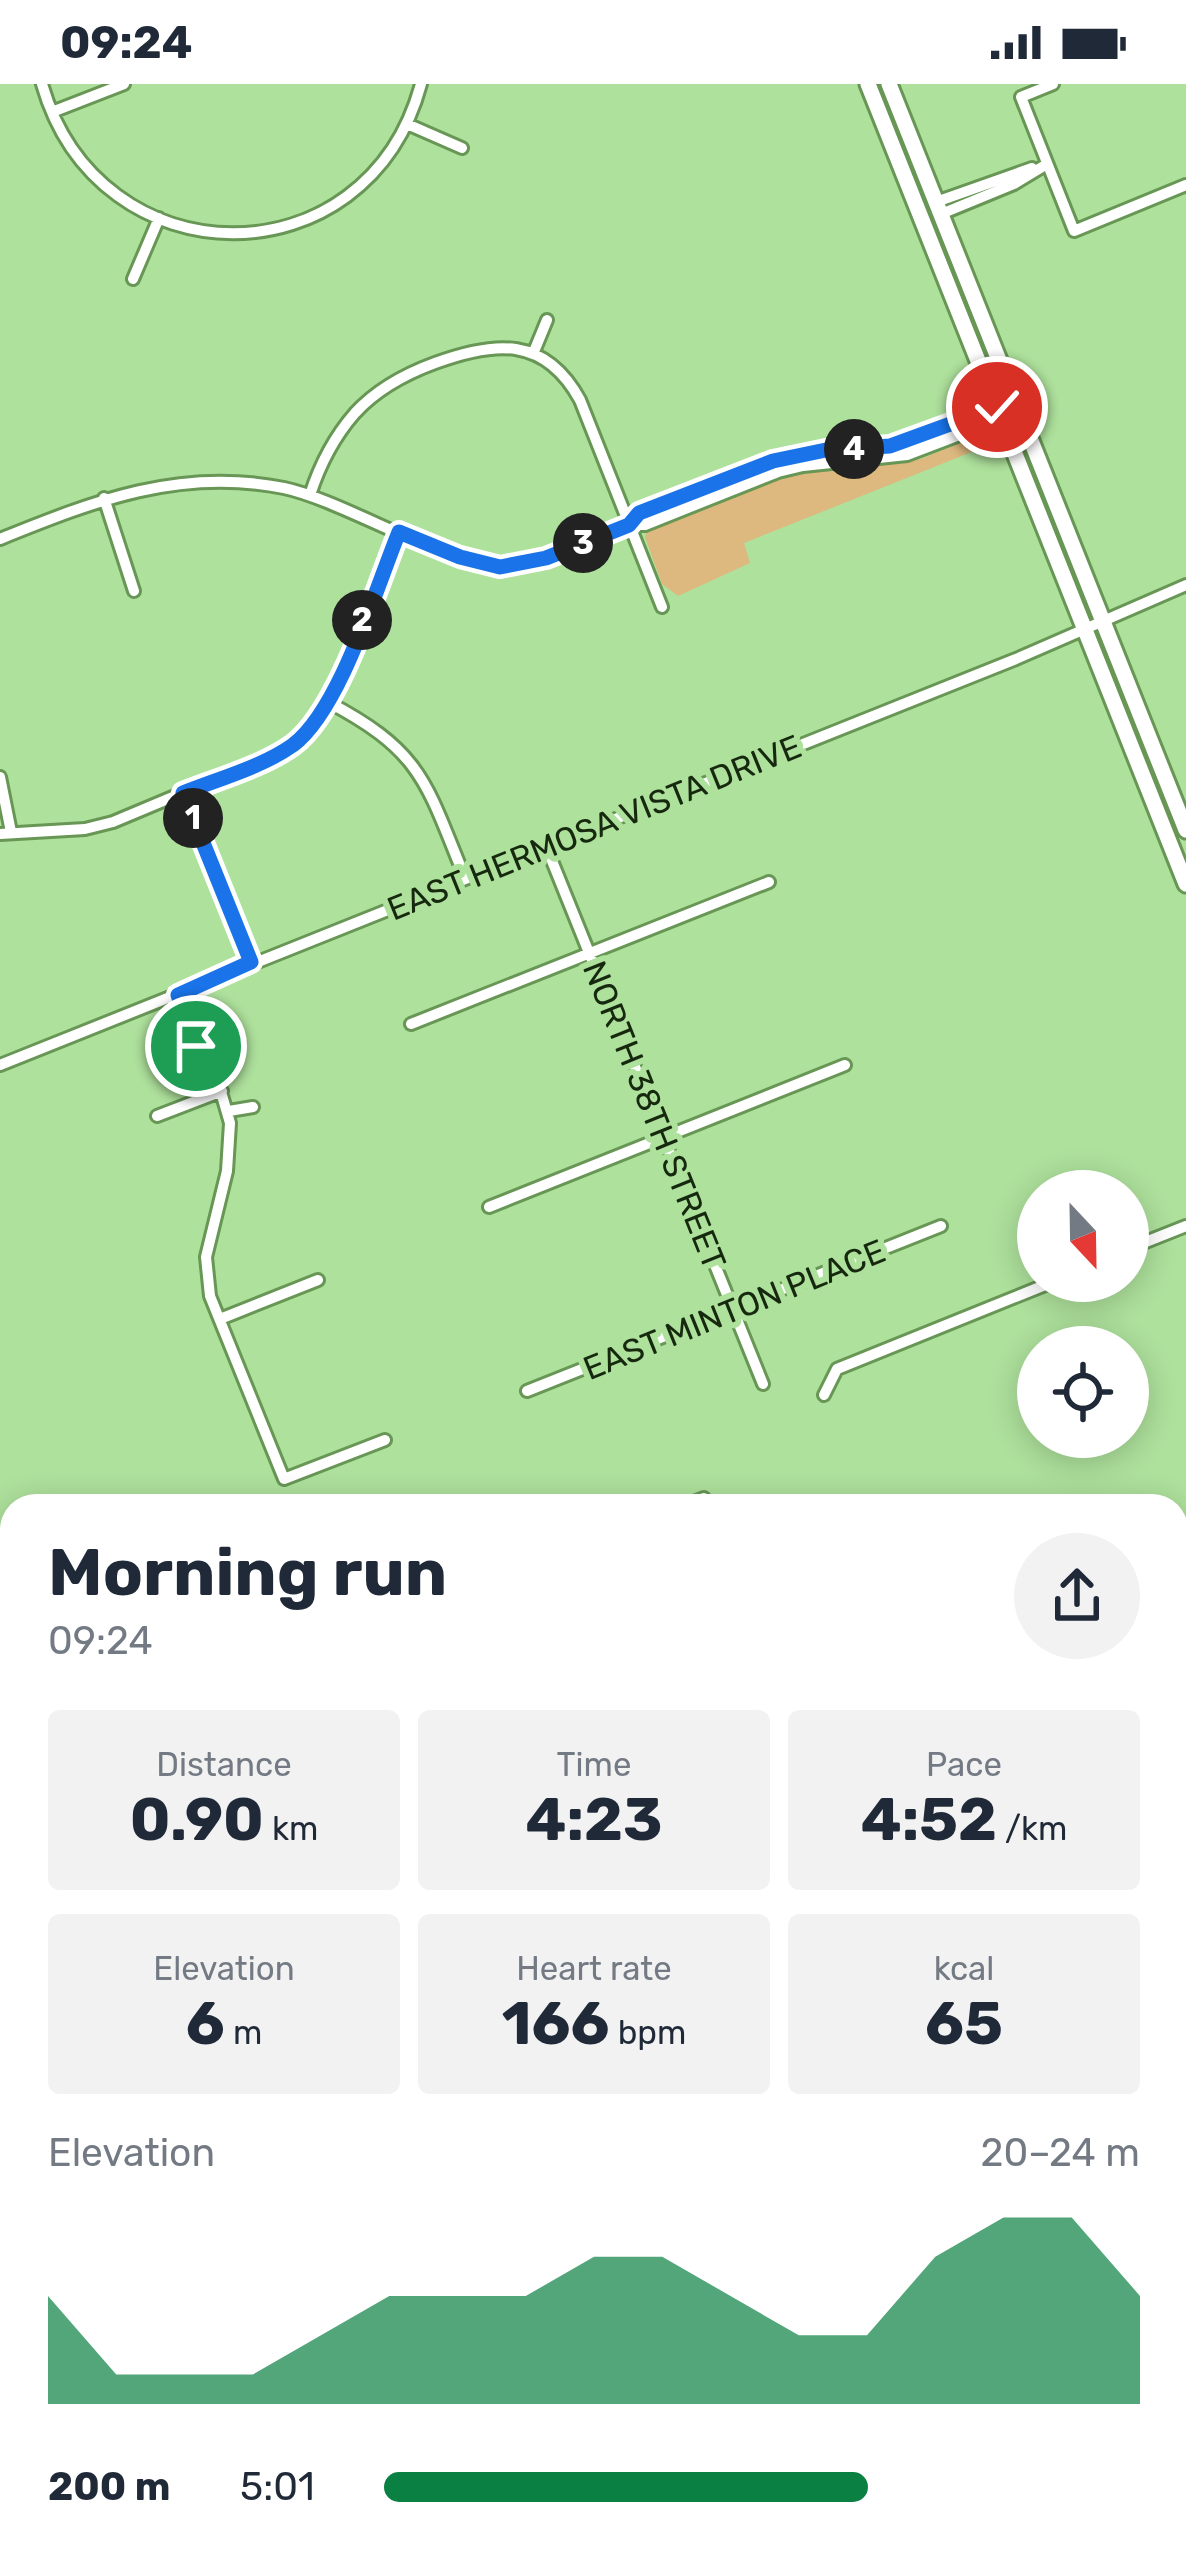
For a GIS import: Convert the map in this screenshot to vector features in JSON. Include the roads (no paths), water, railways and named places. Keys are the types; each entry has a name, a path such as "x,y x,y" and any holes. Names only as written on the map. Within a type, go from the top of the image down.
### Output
{"main road":[{"path":"868,84 1186,884"},
{"path":"889,84 1186,830"}],"street":[{"path":"42,84 67,146 116,195 158,218 229,234 294,224 334,205 368,178 406,124 421,84"},
{"path":"52,112 124,84"},
{"path":"1053,84 1021,98 1074,231 1186,185"},
{"path":"406,124 462,148"},
{"path":"939,208 1014,184 1047,164"},
{"path":"133,280 158,218"},
{"path":"533,354 547,320"},
{"path":"310,495 322,460 375,394 479,348 510,347 533,354 560,370 580,400 662,607"},
{"path":"0,539 104,498 150,487 234,483 310,495 460,557 500,567 546,558 629,525 639,513 773,461 826,450 890,446 1018,406"},
{"path":"104,498 134,591"},
{"path":"0,777 5,833 85,830 287,749 328,702 399,532"},
{"name":"EAST HERMOSA VISTA DRIVE","path":"0,1066 1016,658 1186,585"},
{"path":"328,702 365,721 405,754 430,792 465,878"},
{"path":"183,793 251,962"},
{"name":"NORTH 38TH STREET","path":"546,846 763,1384"},
{"path":"411,1024 769,882"},
{"path":"190,987 211,1039 212,1061 229,1111 227,1171 206,1256 210,1296 284,1479 385,1440"},
{"path":"178,995 196,1046 212,1061"},
{"path":"489,1207 845,1064"},
{"path":"158,1116 222,1091"},
{"path":"229,1111 253,1107"},
{"name":"EAST MINTON PLACE","path":"527,1391 941,1226"},
{"path":"1149,1241 1186,1226"},
{"path":"220,1319 318,1280"},
{"path":"824,1395 836,1369 1017,1296"}]}
